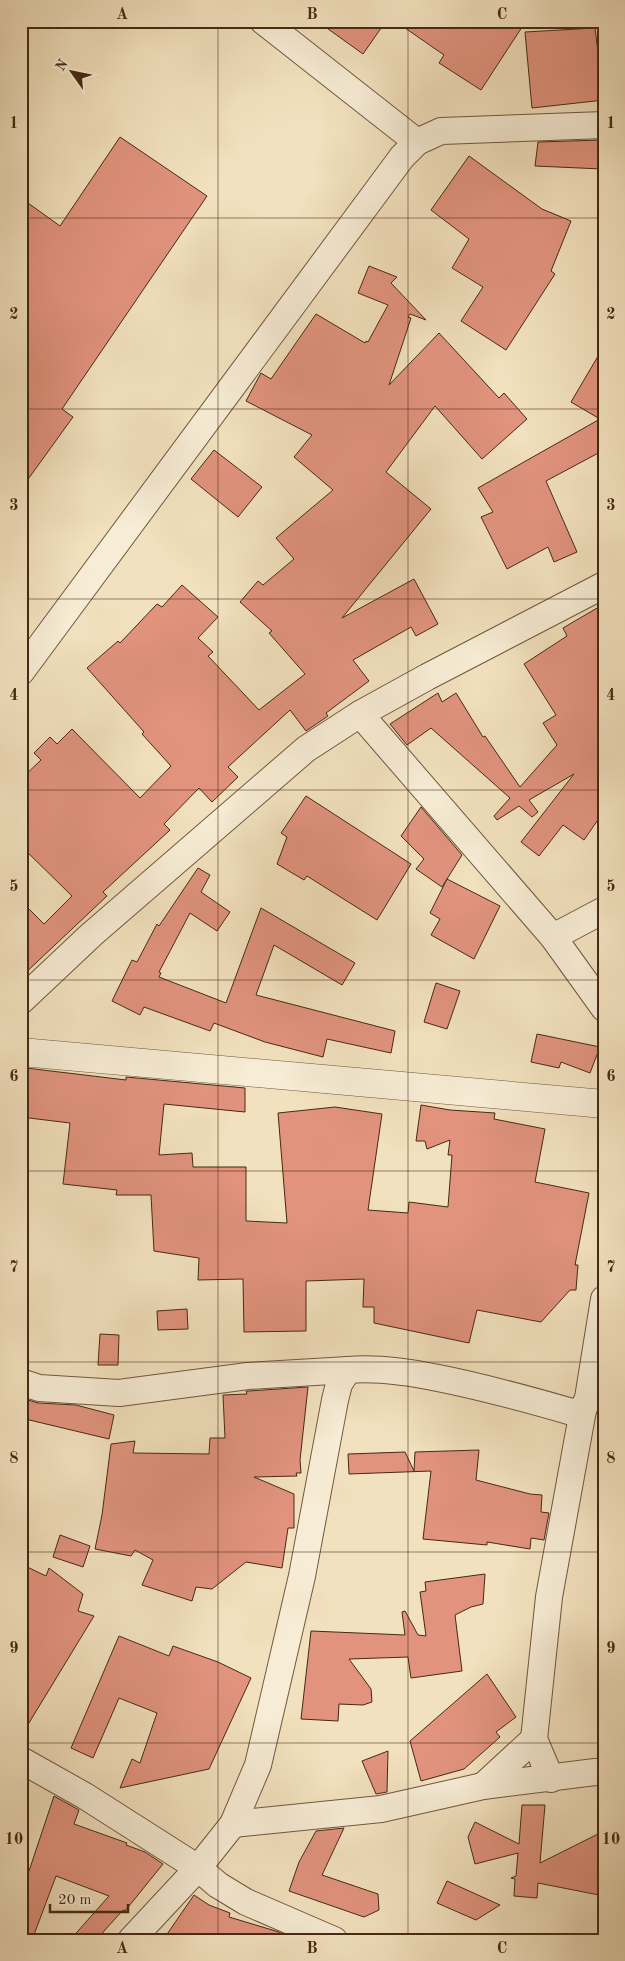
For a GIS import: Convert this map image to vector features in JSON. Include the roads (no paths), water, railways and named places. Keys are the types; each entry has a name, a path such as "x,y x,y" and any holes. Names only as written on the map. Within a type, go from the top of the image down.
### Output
{"street":[{"path":"263,21 417,142"},
{"path":"21,672 402,158 417,142 441,131 604,125"},
{"path":"21,1001 91,935 306,749 360,714 427,677 604,585"},
{"path":"360,714 553,937 604,1008"},
{"path":"553,937 604,910"},
{"path":"21,1052 604,1104"},
{"path":"551,1778 534,1739 550,1596 584,1410 601,1339 604,1299"},
{"path":"21,1382 39,1388 119,1393 248,1376 362,1369 411,1372 486,1387 572,1412 584,1410"},
{"path":"131,1940 198,1868 234,1824 258,1765 302,1576 335,1400 339,1384 348,1370"},
{"path":"482,1786 534,1739"},
{"path":"21,1760 85,1796 198,1868 218,1885 246,1902 334,1940"},
{"path":"234,1824 381,1809 482,1786 595,1772 604,1773"}]}
